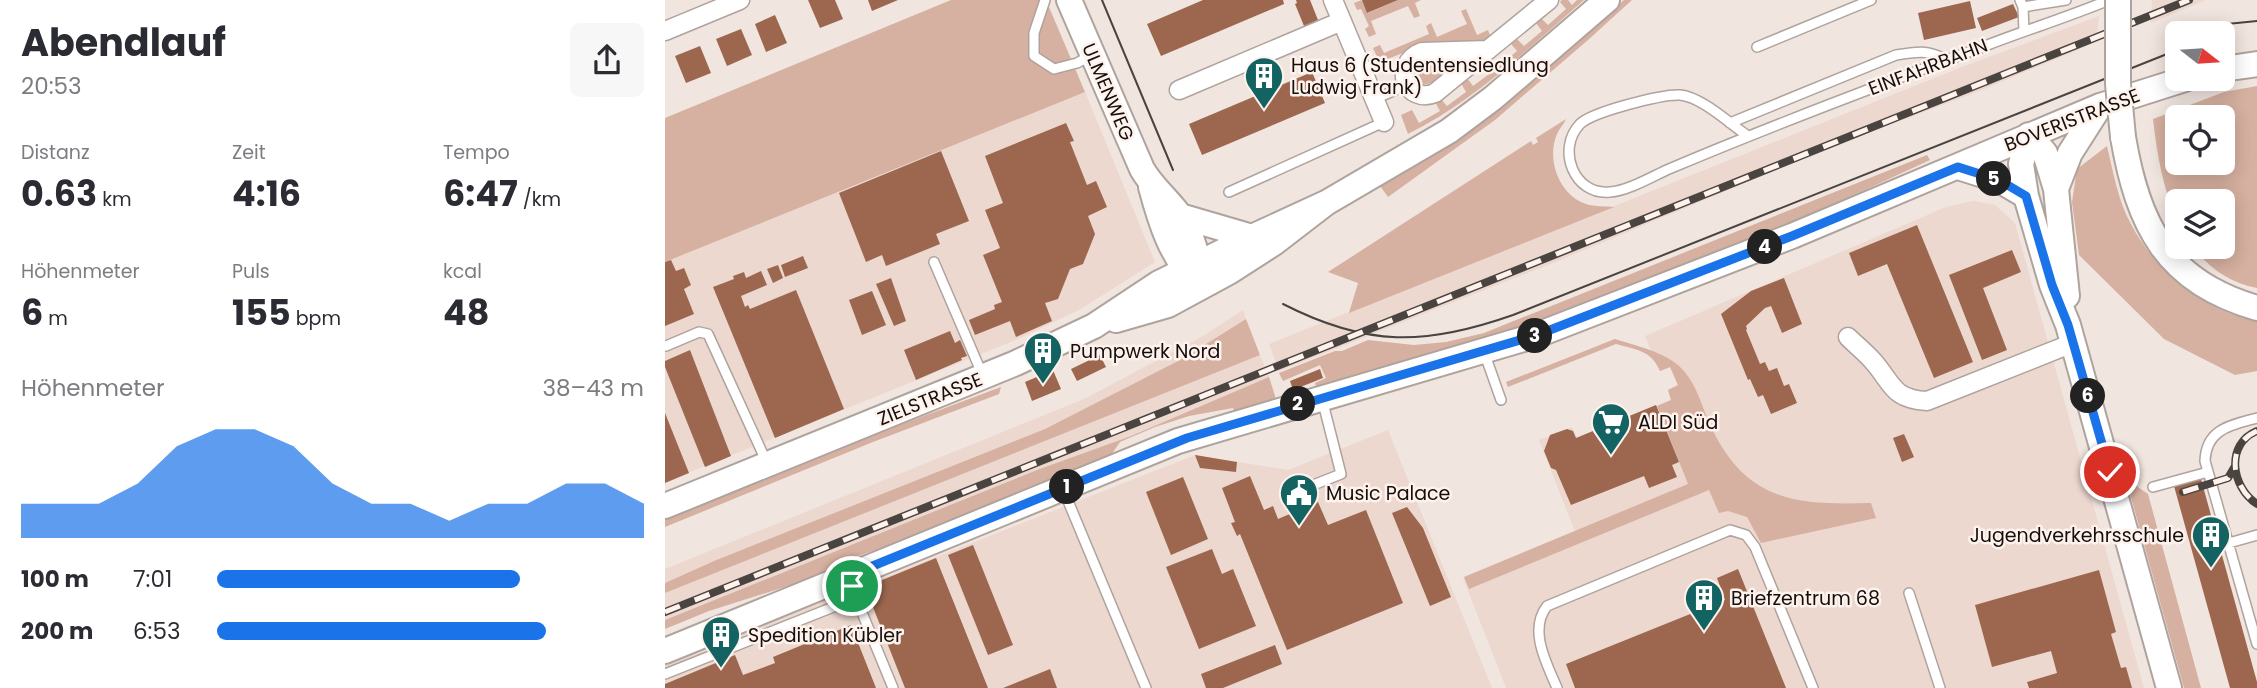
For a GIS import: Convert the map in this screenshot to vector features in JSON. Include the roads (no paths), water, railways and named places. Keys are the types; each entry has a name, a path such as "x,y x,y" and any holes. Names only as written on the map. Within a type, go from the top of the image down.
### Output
{"main road":[{"name":"ULMENWEG","path":"1069,0 1150,183 1159,216 1195,274"},
{"path":"1195,274 1252,237 1326,203 1448,131 1493,98 1607,0"},
{"name":"BOVERISTRASSE","path":"2118,0 2118,85 2123,137 2134,193 2150,229 2169,256 2189,276 2231,300 2257,307"},
{"path":"2235,67 2257,64"},
{"name":"BOVERISTRASSE","path":"665,651 852,587 1063,489 1187,438 1537,335 1741,256 2100,106 2165,85"},
{"path":"2056,189 2070,153 2100,106"},
{"path":"2029,135 2045,153 2056,189 2071,334"},
{"path":"2029,135 2021,164 2026,196 2052,285 2071,334 2169,688"},
{"path":"1958,167 1999,180 2026,196"},
{"name":"ULMENWEG","path":"1150,183 1180,216 1196,247 1195,274"},
{"path":"1195,274 1274,243 1326,203"},
{"path":"1180,216 1252,237"},
{"name":"ZIELSTRASSE","path":"665,506 983,378 1094,326 1159,283 1195,274"}],"street":[{"path":"665,31 740,0"},
{"path":"1333,0 1384,121"},
{"path":"1487,50 1422,52 1415,55 1404,72 1408,85 1419,94 1436,93 1549,0"},
{"path":"1179,90 1342,21"},
{"path":"1848,337 1873,361 1894,390 1911,400 1927,401 2071,334"}],"lane":[{"path":"1045,0 1034,33 1034,57 1054,69 1077,63 1092,55"},
{"path":"1757,47 1871,0"},
{"path":"2024,31 2021,3 2066,0"},
{"name":"EINFAHRBAHN","path":"1748,136 1699,101 1682,95 1660,97 1595,115 1580,124 1571,137 1568,156 1577,178 1590,188 1609,193 1748,136 2109,0"},
{"path":"1730,123 1896,55 1920,51 1948,60"},
{"path":"1375,99 1408,85"},
{"path":"1229,192 1384,121"},
{"path":"934,262 983,378"},
{"path":"666,346 699,332 708,334 767,465"},
{"path":"1484,352 1501,400"},
{"path":"1298,491 1341,474 1321,397"},
{"path":"2257,418 2224,427 2215,433 2205,452 2228,543 2255,625 2257,644"},
{"path":"2153,487 2208,472"},
{"path":"1063,489 1146,688"},
{"path":"1557,688 1544,657 1539,635 1540,618 1547,606 1730,530 1741,532 1755,547 1812,688"},
{"path":"2228,543 2257,535"},
{"path":"665,674 852,587 893,688"},
{"path":"1909,593 1940,688"}],"tram line":[{"path":"1102,0 1173,170"},
{"path":"2235,23 2257,21"},
{"path":"1283,304 1313,318 1369,335 1424,336 1481,325 1513,315 2165,55"}],"railway":[{"path":"665,612 2189,0"},
{"path":"2257,431 2247,437 2240,446 2235,466 2242,487 2248,497 2257,504"},
{"path":"2183,492 2228,478 2235,466"}],"place":[{"name":"Haus 6 (Studentensiedlung Ludwig Frank)","path":"1264,110"},
{"name":"Pumpwerk Nord","path":"1043,385"},
{"name":"ALDI Süd","path":"1611,456"},
{"name":"Music Palace","path":"1299,527"},
{"name":"Jugendverkehrsschule","path":"2211,569"},
{"name":"Briefzentrum 68","path":"1704,632"},
{"name":"Spedition Kübler","path":"721,669"}]}
